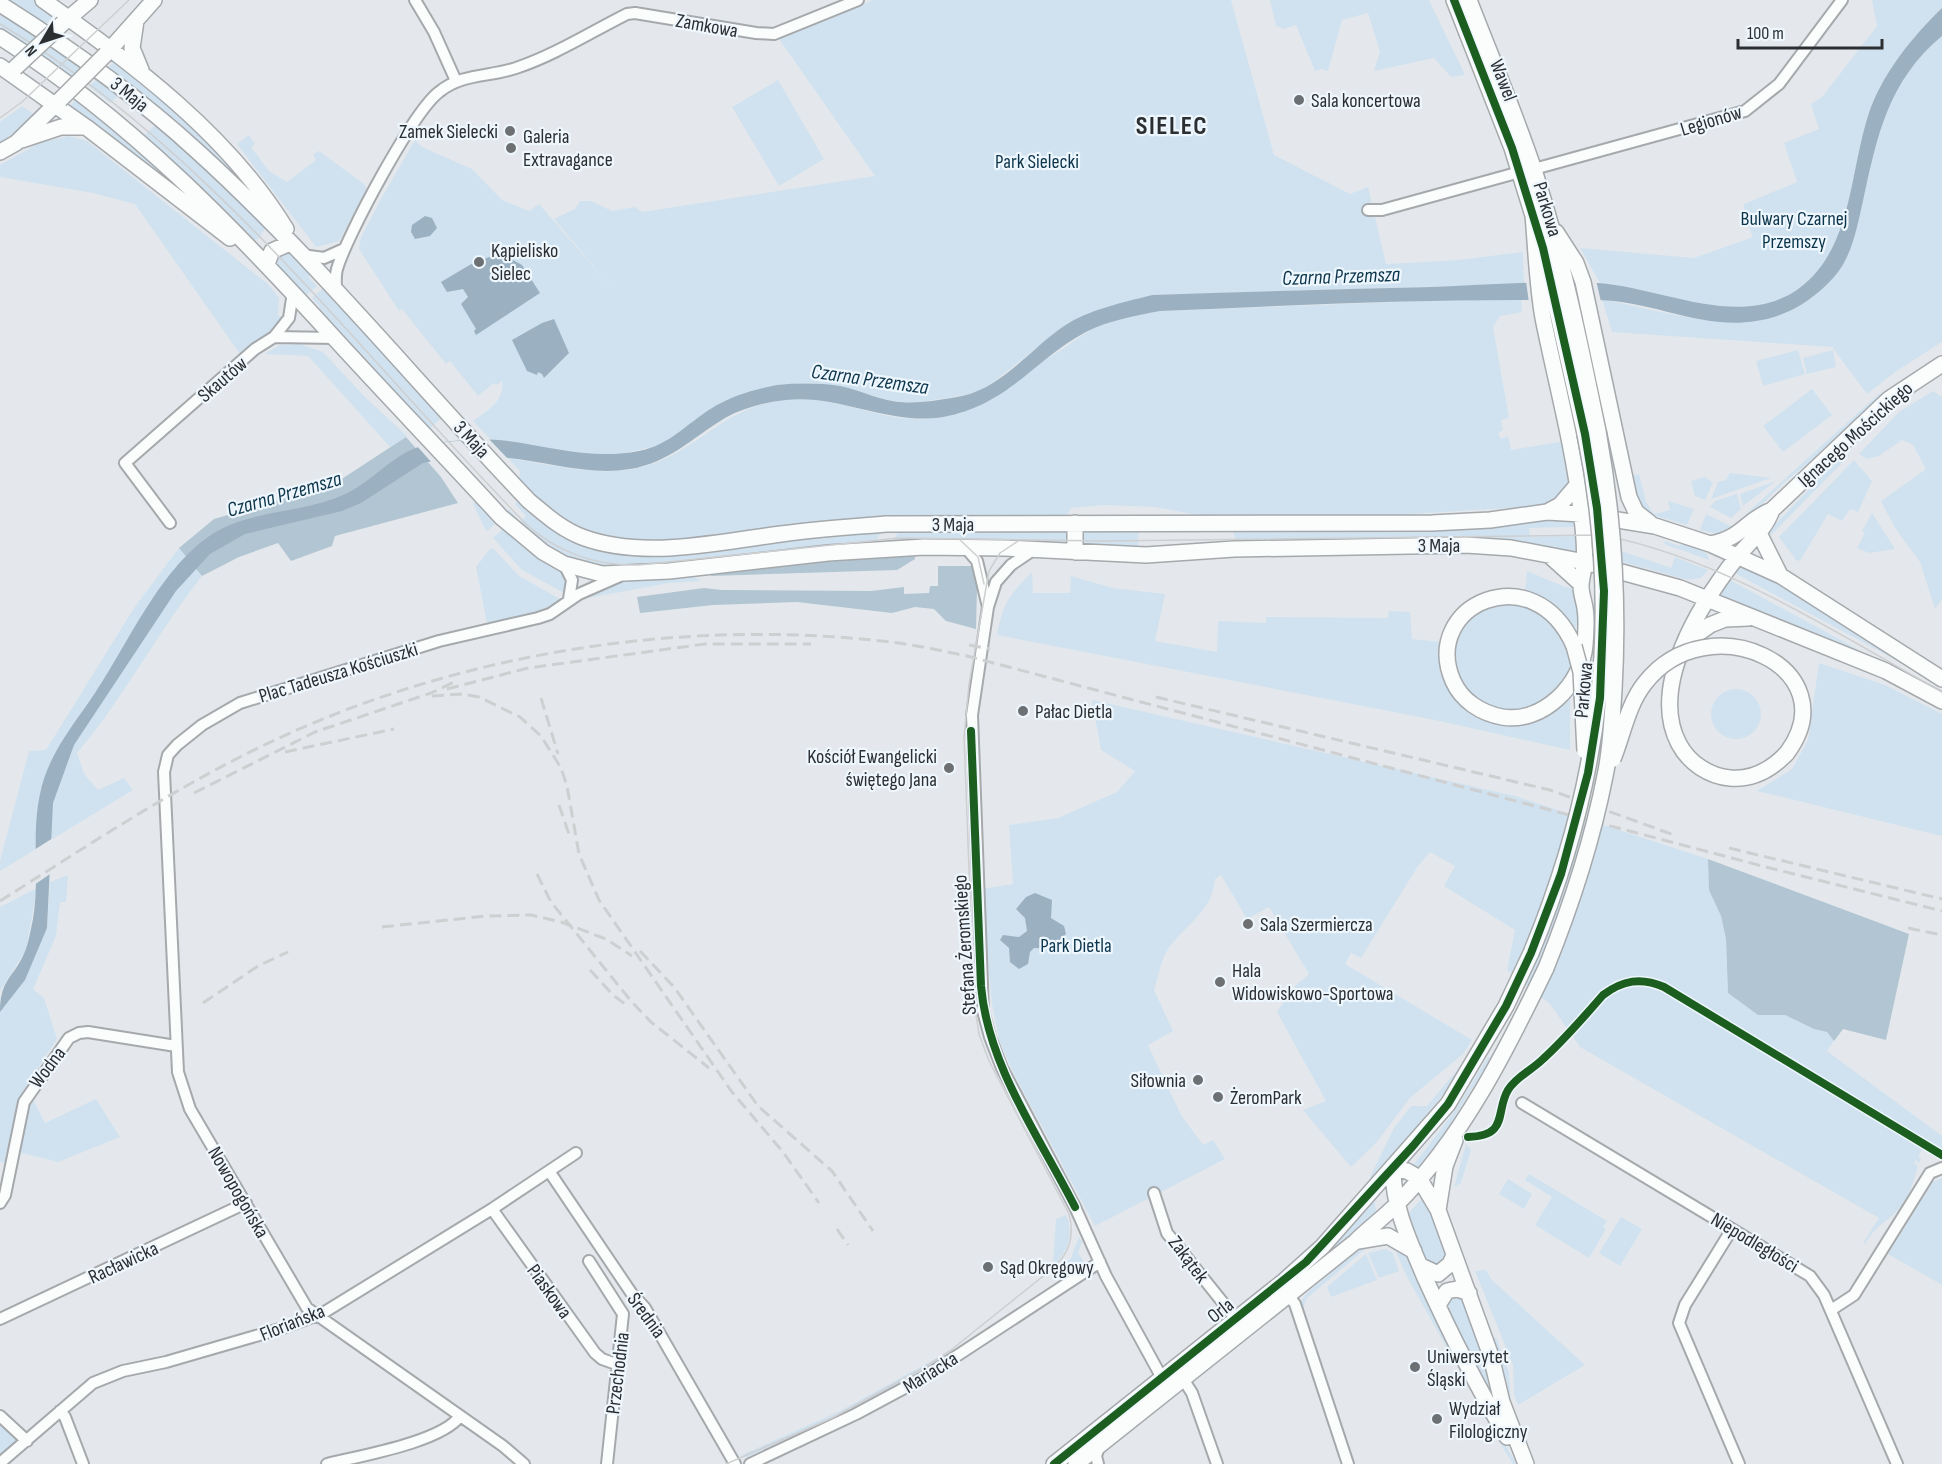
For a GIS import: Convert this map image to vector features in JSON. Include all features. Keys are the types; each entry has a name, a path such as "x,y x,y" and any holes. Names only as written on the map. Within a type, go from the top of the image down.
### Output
{"street":[{"name":"3 Maja","path":"43,0 65,21 144,75 220,143 273,207 302,255"},
{"path":"90,0 6,72 57,102 86,127 271,268"},
{"path":"0,152 16,142 57,102 108,51 154,0"},
{"path":"415,0 434,32 456,81"},
{"name":"Zamkowa","path":"336,292 336,273 344,249 388,167 425,105 438,92 456,81 475,74 515,68 635,13 774,34 858,0"},
{"name":"Wawel","path":"1454,0 1527,171"},
{"name":"Wawel","path":"1469,0 1527,171"},
{"name":"Legionów","path":"1368,210 1382,210 1745,111 1779,84 1842,0"},
{"name":"3 Maja","path":"0,4 69,48 152,111 223,175 302,255 529,501 563,528 597,542 630,547 666,548 824,528 886,524 1432,523 1490,520 1547,512 1581,514 1655,526 1738,556"},
{"path":"137,19 132,48 144,75"},
{"name":"3 Maja","path":"0,38 86,97 135,136 183,180 271,268 515,531 564,564 603,574 623,575 828,553 965,547 1146,555 1234,549 1466,545 1511,548 1585,562 1647,578 1706,598"},
{"path":"16,142 61,127 86,127"},
{"name":"Parkowa","path":"1527,171 1533,215 1556,269"},
{"name":"Parkowa","path":"1419,1178 1493,1071 1546,968 1579,880 1606,775 1613,704 1617,605 1612,510 1566,316 1550,225 1527,171"},
{"path":"271,268 272,250 290,243"},
{"path":"302,255 324,258 344,249"},
{"path":"1556,269 1543,316 1581,514 1585,562 1581,584 1585,609 1584,654 1574,678 1555,700 1532,714 1508,718 1482,711 1461,695 1450,672 1447,653 1451,636 1464,615 1478,604 1496,597 1522,597 1539,603 1554,615 1566,629 1577,655 1582,684 1588,773"},
{"path":"1556,269 1595,331 1629,497 1636,512 1655,526"},
{"path":"274,337 289,318 293,292"},
{"path":"274,337 335,338"},
{"name":"Skautów","path":"170,523 125,463 255,350 274,337"},
{"name":"Ignacego Mościckiego","path":"1710,544 1734,537 1758,516 1772,510 1889,399 1942,364"},
{"name":"Parkowa","path":"1393,1169 1448,1104 1476,1061 1506,1006 1547,916 1562,874 1588,773 1600,698 1604,591 1592,433"},
{"path":"1547,512 1560,505 1577,485"},
{"name":"Ignacego Mościckiego","path":"1606,775 1633,703 1645,682 1670,660 1693,649 1734,646 1759,652 1780,665 1790,677 1797,691 1802,716 1796,740 1787,753 1762,773 1738,778 1713,774 1686,755 1674,734 1668,702 1676,668 1687,641 1706,598 1738,556 1767,525 1772,510"},
{"path":"1075,552 1076,523"},
{"path":"1759,533 1780,576"},
{"name":"Stefana Żeromskiego","path":"965,547 977,561 988,607"},
{"name":"Stefana Żeromskiego","path":"1036,549 1002,573 988,607 971,731 983,1006 998,1059 1100,1262 1162,1378"},
{"path":"1550,556 1581,584"},
{"path":"1738,556 1780,576 1942,679"},
{"path":"564,564 572,580 569,599"},
{"name":"Plac Tadeusza Kościuszki","path":"165,807 164,772 168,755 193,731 240,703 439,641 538,618 555,611 569,599 623,575"},
{"path":"1706,598 1886,671 1942,701"},
{"path":"1687,641 1710,625 1725,619 1753,617"},
{"name":"Nowopogońska","path":"165,807 179,1081 190,1109 301,1299 316,1315 524,1464"},
{"name":"Wodna","path":"0,1203 5,1195 27,1095 69,1038 88,1032 177,1046"},
{"name":"Niepodległości","path":"1522,1103 1810,1276 1819,1286 1831,1310 1897,1464"},
{"path":"1438,1210 1445,1166 1464,1116"},
{"name":"Floriańska","path":"0,1462 27,1442 93,1383 109,1376 207,1351 283,1328 316,1315 492,1209 576,1153"},
{"path":"1831,1310 1854,1295 1930,1173 1942,1168"},
{"path":"1393,1169 1407,1171 1419,1178 1438,1210 1491,1356 1502,1402 1525,1464 1461,1357 1437,1305 1396,1205 1393,1169"},
{"name":"Orla","path":"1054,1464 1314,1255 1382,1178 1393,1169"},
{"name":"Średnia","path":"549,1171 632,1294 645,1308 735,1464"},
{"name":"Orla","path":"1076,1464 1355,1242 1396,1205 1419,1178"},
{"name":"Zakątek","path":"1154,1192 1167,1233 1236,1319"},
{"name":"Racławicka","path":"1,1315 246,1203"},
{"name":"Piaskowa","path":"492,1209 595,1353 602,1359 616,1364"},
{"path":"1732,1229 1685,1305 1679,1323 1739,1464"},
{"path":"1355,1242 1388,1236 1414,1251"},
{"path":"1420,1266 1437,1274 1450,1264 1454,1255"},
{"name":"Przechodnia","path":"589,1261 607,1285 623,1314 607,1464"},
{"name":"Mariacka","path":"750,1464 856,1414 923,1378 1100,1262"},
{"path":"1437,1305 1447,1291 1457,1289 1469,1293"},
{"path":"1288,1295 1295,1304 1348,1464"},
{"path":"1183,1379 1192,1392 1217,1464"},
{"path":"60,1411 65,1417 83,1464"},
{"path":"0,1416 27,1442"},
{"path":"327,1464 428,1437 452,1425 460,1416"},
{"path":"1098,1464 1096,1456 1100,1444"}],"green space":[{"path":"2,0 34,0 54,16 44,26"},
{"name":"Park Sielecki","path":"873,0 1231,0 1274,155 1350,194 1368,187 1386,264 1458,260 1523,252 1524,284 1152,295 1091,313 1065,325 985,389 965,395 915,403 892,401 841,387 808,383 778,385 746,392 665,444 621,454 589,455 492,441 473,421 498,400 502,381 497,385 494,383 478,396 450,361 446,364 402,309 399,311 359,249 361,237 415,140 422,147 472,169 502,200 529,211 539,204 612,288 554,219 575,209 580,201 591,201 612,211 635,207 642,212 875,176 779,39"},
{"path":"1270,0 1429,0 1465,75 1451,77 1434,58 1374,71 1380,52 1368,13 1342,20 1328,71 1321,69 1315,71 1296,25 1284,29 1276,26"},
{"name":"Bulwary Czarnej Przemszy","path":"1872,0 1942,0 1942,8 1899,57 1881,86 1868,116 1838,240 1824,264 1814,275 1804,285 1779,300 1752,307 1696,304 1600,283 1580,248 1694,258 1753,237 1744,216 1744,204 1797,182 1784,143 1819,129 1811,104 1822,97 1877,26"},
{"path":"0,10 85,66 71,80 0,31"},
{"name":"Bulwary Czarnej Przemszy","path":"1942,36 1942,342 1898,370 1867,394 1832,347 1612,332 1602,299 1696,318 1735,322 1771,318 1797,307 1821,291 1838,270 1850,246 1877,137 1891,100 1909,70"},
{"path":"116,60 207,139 276,220 154,104 107,68"},
{"path":"97,79 118,96 110,103 89,86"},
{"path":"778,80 824,159 779,186 732,107"},
{"path":"77,98 210,213 78,113 70,106"},
{"path":"22,106 35,115 0,144 0,122"},
{"path":"157,123 266,227 258,239 252,241 143,137"},
{"path":"249,135 255,144 251,147 269,171 287,182 316,160 313,154 319,151 364,184 367,190 339,241 316,247 237,144"},
{"path":"69,136 87,141 269,285 279,298 278,315 284,318 276,328 240,354 135,204 93,193 0,177 0,165 39,143"},
{"path":"287,249 311,273 308,277 317,286 306,296 275,265 275,258"},
{"path":"315,278 443,416 431,428 428,429 317,310 320,307 312,298 323,288"},
{"path":"1450,300 1521,300 1522,312 1500,316 1493,327 1509,418 1501,420 1503,430 1498,433 1501,439 1508,436 1511,450 1565,441 1569,479 1561,497 1542,506 1327,519 1208,517 1155,507 1104,505 1071,508 1067,515 831,522 655,543 612,540 571,526 519,483 520,471 508,458 584,470 604,471 642,467 677,453 733,417 765,404 785,400 824,401 902,418 941,417 1047,359 1095,328 1115,319 1138,314 1160,311"},
{"path":"300,344 323,352 365,397 407,436 390,447 308,356 265,354 280,345"},
{"path":"1798,350 1805,374 1763,386 1756,361"},
{"path":"1833,350 1836,367 1807,374 1803,358"},
{"path":"1812,389 1832,415 1783,452 1763,426"},
{"path":"1933,391 1942,397 1942,599 1935,609 1920,562 1895,528 1881,501 1926,469 1913,445 1902,440 1879,456 1867,459 1859,454 1899,412"},
{"path":"1880,393 1882,395 1838,439 1786,481 1745,521 1746,514"},
{"path":"1850,455 1771,535 1769,534 1777,522 1841,457"},
{"path":"1854,460 1872,481 1858,512 1850,509 1842,521 1828,514 1800,561 1796,560 1779,537"},
{"path":"1730,473 1771,478 1711,499 1718,482 1726,480"},
{"path":"1639,474 1646,502 1654,514 1670,510 1668,501 1694,509 1687,525 1649,514 1639,508 1630,476"},
{"path":"1705,477 1713,483 1705,500 1695,496 1691,481"},
{"path":"1776,481 1743,506 1740,494"},
{"path":"1737,494 1741,509 1731,518 1710,507 1715,501"},
{"path":"519,499 593,546 881,531 875,544 610,570 558,555 504,514 509,509 520,522 526,516 515,504"},
{"path":"478,500 525,547 562,569 568,576 566,594 522,570 493,538 502,530 496,523 487,531 485,529 473,504"},
{"path":"1872,513 1895,549 1869,553 1857,548 1865,533 1862,531"},
{"path":"1706,514 1736,529 1722,535 1700,530"},
{"path":"1526,518 1576,518 1576,527 1529,528 1530,537 1577,536 1578,555 1237,542 1232,531 1487,526"},
{"path":"1082,527 1139,527 1138,548 1081,547"},
{"path":"899,530 1069,531 1068,545 1029,542 893,542"},
{"path":"1682,540 1702,549 1709,560 1664,544 1665,541 1680,546"},
{"path":"1604,545 1671,568 1675,557 1708,570 1701,578 1688,580 1605,557"},
{"path":"179,548 202,576 110,710 77,753 84,774 98,790 124,778 133,790 0,871 0,861 29,751 46,750 134,608"},
{"path":"493,548 519,576 560,599 536,613 487,623 476,567"},
{"path":"1740,562 1776,580 1916,671 1733,572"},
{"path":"1527,571 1565,587 1578,589 1578,624 1573,630 1550,603 1525,591"},
{"path":"1032,572 1033,593 1070,593 1071,576 1113,588 1165,594 1155,641 1217,652 1218,621 1266,623 1266,617 1388,618 1389,611 1410,612 1412,639 1440,642 1443,668 1453,693 1461,704 1482,720 1503,723 1548,710 1570,697 1570,750 1435,720 997,635 1008,600"},
{"path":"691,575 701,581 669,583 577,600 616,583"},
{"path":"1728,579 1905,675 1718,597"},
{"path":"1509,602 1543,616 1559,634 1569,657 1571,669 1541,701 1512,711 1486,705 1466,687 1456,663 1458,638 1475,615"},
{"path":"1819,663 1885,685 1942,714 1942,836 1757,791 1792,769 1808,740"},
{"path":"1736,689 1754,696 1761,714 1754,732 1736,739 1718,732 1711,714 1718,696"},
{"name":"Park Dietla","path":"1092,700 1515,796 1708,859 1709,890 1721,916 1726,939 1728,993 1758,1015 1785,1015 1814,1029 1827,1032 1834,1041 1827,1051 1942,1136 1942,1148 1940,1150 1925,1142 1923,1146 1925,1151 1922,1150 1918,1156 1921,1158 1919,1163 1916,1160 1914,1163 1918,1166 1910,1191 1903,1203 1865,1244 1863,1243 1879,1218 1580,1047 1550,1004 1507,970 1515,930 1444,886 1455,866 1430,852 1418,866 1361,958 1351,953 1345,964 1472,1040 1463,1054 1410,1098 1376,1143 1351,1167 1303,1110 1326,1101 1277,1012 1292,989 1309,974 1269,907 1247,919 1221,875 1215,879 1213,890 1204,909 1175,940 1163,958 1154,990 1173,1031 1148,1045 1181,1115 1203,1145 1213,1140 1225,1159 1095,1226 1013,1072 999,1040 992,1004 981,889 1013,884 1009,825 1058,818 1117,792 1135,771 1101,750"},
{"path":"68,875 66,902 60,902 56,936 33,989 44,998 57,1039 26,1086 45,1123 96,1099 120,1137 58,1162 10,1150 6,1163 0,1162 0,1012 10,1000 47,928 50,882"},
{"path":"37,888 26,950 0,991 0,907"},
{"path":"1488,1057 1491,1058 1439,1142 1418,1171 1411,1168 1454,1112"},
{"path":"1464,1062 1451,1085 1372,1180 1370,1177 1394,1128 1411,1106 1427,1106"},
{"path":"1466,1144 1471,1150 1461,1183 1454,1187"},
{"path":"1529,1174 1607,1221 1603,1227 1606,1229 1589,1258 1535,1225 1552,1197 1525,1180"},
{"path":"1942,1178 1942,1285 1888,1254 1933,1182"},
{"path":"1508,1179 1532,1194 1524,1209 1499,1194"},
{"path":"1373,1195 1377,1214 1305,1276 1302,1273"},
{"path":"1425,1195 1448,1255 1441,1266 1426,1265 1406,1216"},
{"path":"1066,1215 1070,1235 1063,1254 1053,1266 1056,1219"},
{"path":"1621,1217 1642,1229 1620,1266 1599,1253"},
{"path":"1079,1237 1082,1242 1078,1253 1085,1263 1063,1279 1058,1272 1071,1258"},
{"path":"1390,1242 1409,1255 1497,1432 1517,1464 1513,1464 1506,1453 1406,1275 1396,1252 1389,1247"},
{"path":"1384,1243 1364,1250 1307,1298 1302,1310 1302,1300 1306,1294 1358,1250 1364,1246"},
{"path":"1385,1249 1393,1253 1399,1271 1379,1278 1368,1253"},
{"path":"1366,1254 1377,1280 1331,1297 1327,1287"},
{"path":"1486,1270 1491,1279 1585,1365 1518,1405 1514,1395 1513,1365 1475,1271"},
{"path":"1463,1295 1470,1309 1496,1399 1491,1399 1459,1343 1444,1300 1447,1296"},
{"path":"1496,1337 1509,1373 1511,1405 1504,1393 1507,1386 1504,1374 1497,1370 1492,1339"},
{"path":"942,1355 937,1358 938,1361 927,1368 842,1414 745,1458 743,1455 737,1457 840,1411"},
{"path":"0,1422 15,1436 16,1444 0,1457"}],"shaded area":[{"path":"1942,8 1942,36 1909,72 1897,91 1880,132 1850,251 1834,277 1818,293 1778,316 1736,323 1716,322 1638,305 1599,300 1383,302 1160,311 1113,321 1086,332 1067,343 986,403 943,417 923,419 903,417 806,399 778,401 732,414 669,455 644,466 600,471 498,457 466,457 434,461 423,463 361,503 342,511 245,534 210,554 176,591 74,745 53,803 47,928 25,980 0,1012 5,984 22,959 33,919 36,888 37,809 49,766 62,741 95,693 166,579 202,541 223,528 237,522 313,505 343,495 363,484 392,461 412,449 432,444 487,440 589,453 639,451 669,439 727,400 777,385 840,386 885,400 901,402 962,396 977,391 1003,376 1052,335 1074,320 1106,307 1152,295 1577,282 1625,287 1710,305 1738,307 1764,304 1790,294 1813,276 1826,259 1843,221 1862,136 1874,101 1899,57"},
{"path":"425,216 432,218 437,228 430,236 415,239 411,232 412,225"},
{"path":"500,253 522,265 540,293 476,335 474,331 476,329 461,304 468,297 463,289 447,292 441,282 473,263"},
{"path":"554,319 569,353 544,378 538,372 537,375 527,371 512,340"},
{"path":"406,437 441,477 458,503 335,536 332,546 291,561 278,543 239,557 202,576 179,548 214,519 334,484"},
{"path":"915,553 915,559 897,570 711,576 712,573"},
{"path":"938,566 973,566 977,587 976,629 946,621 934,609 915,607 892,613 797,602 713,605 640,613 637,597 704,588 871,591 904,587 904,594 929,593 930,586 938,586"},
{"path":"1708,859 1909,934 1886,1040 1843,1029 1834,1041 1827,1032 1814,1029 1785,1015 1758,1015 1728,993 1726,939 1721,916 1709,890"},
{"path":"1035,893 1052,900 1051,918 1064,926 1066,934 1051,949 1034,948 1030,952 1028,964 1019,969 1010,962 1009,948 1000,940 1003,935 1019,937 1027,931 1025,918 1016,909 1026,897"}],"pier":[{"path":"1596,280 1601,302 1529,303 1526,281"},
{"path":"488,438 510,461 466,460 433,464 416,445"},
{"path":"53,838 53,872 34,885 34,850"}],"tram line":[{"path":"0,118 22,102 129,0"},
{"path":"0,24 76,74 147,131 214,192 341,323 526,524 551,543 578,556 608,563 639,565 899,538 1104,541 1602,535 1647,546 1735,579 1819,622 1942,692"},
{"path":"959,539 978,557 984,584"},
{"path":"726,1464 832,1418 925,1367 951,1350 1052,1269 1063,1257 1071,1238 1069,1214 989,1061 979,1034 974,1002 964,737 969,684 989,571 1000,553 1018,541"}],"railway":[{"path":"0,901 192,783 258,748 332,715 408,688 487,667 567,650 648,640 729,635 810,636 891,642 967,656 1762,866 1942,911"},
{"path":"447,689 528,668 705,644 811,644"},
{"path":"969,645 990,649"},
{"path":"194,793 315,732 431,693 454,682"},
{"path":"432,696 462,694 479,697 520,717 541,736 561,768 567,786 579,854 599,900 732,1092 783,1152 819,1203"},
{"path":"1156,697 1550,790 1674,835"},
{"path":"541,698 558,754"},
{"path":"285,752 394,729"},
{"path":"559,805 570,837"},
{"path":"1729,848 1942,899"},
{"path":"537,874 551,902 631,1001 651,1022 709,1068"},
{"path":"382,927 486,916 531,915 561,922 606,939 632,956"},
{"path":"1908,928 1942,935"},
{"path":"640,951 674,987 758,1106 832,1171 873,1231"},
{"path":"203,1003 258,966 288,952"},
{"path":"590,970 613,995 629,1007"},
{"path":"837,1229 848,1245"}],"cycle path":[{"path":"1054,1464 1306,1262 1413,1146 1448,1104 1506,1006 1531,953 1561,874 1588,773 1600,698 1604,591 1597,508 1585,434 1543,248 1512,148 1454,0"},
{"path":"971,731 981,986 986,1016 1004,1072 1017,1100 1075,1207"},
{"path":"1468,1137 1481,1136 1495,1127 1504,1098 1511,1085 1559,1044 1603,995 1625,983 1640,981 1664,987 1942,1155"}],"place":[{"name":"Sala koncertowa","path":"1299,100"},
{"name":"Zamek Sielecki","path":"510,131"},
{"name":"Galeria Extravagance","path":"511,148"},
{"name":"Kąpielisko Sielec","path":"479,262"},
{"name":"Pałac Dietla","path":"1023,711"},
{"name":"Kościół Ewangelicki świętego Jana","path":"949,768"},
{"name":"Sala Szermiercza","path":"1248,924"},
{"name":"Hala Widowiskowo-Sportowa","path":"1220,982"},
{"name":"Siłownia","path":"1198,1080"},
{"name":"ŻeromPark","path":"1218,1097"},
{"name":"Sąd Okręgowy","path":"988,1267"},
{"name":"Uniwersytet Śląski","path":"1415,1367"},
{"name":"Wydział Filologiczny","path":"1437,1419"}],"district":[{"name":"SIELEC","path":"1172,125"}],"water label":[{"name":"Czarna Przemsza","path":"1341,276"},
{"name":"Czarna Przemsza","path":"870,379"},
{"name":"Czarna Przemsza","path":"284,494"}]}
